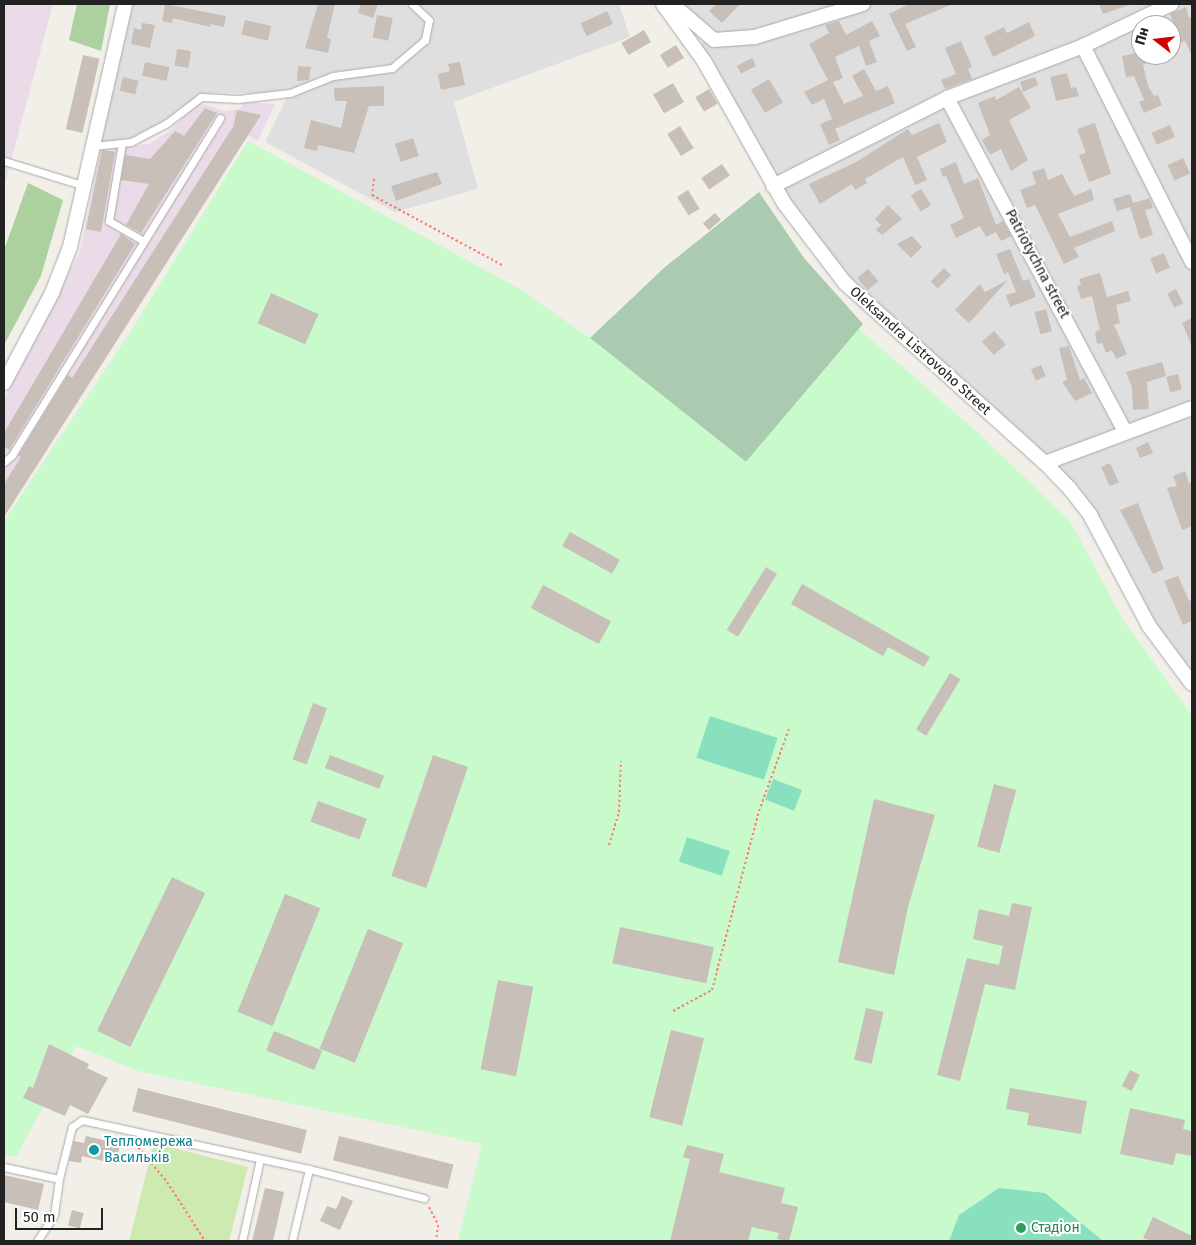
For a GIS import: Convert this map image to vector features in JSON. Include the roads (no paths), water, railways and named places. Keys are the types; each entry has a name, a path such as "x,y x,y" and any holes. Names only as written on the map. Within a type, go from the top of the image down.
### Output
{"street":[{"path":"4,383 52,293 70,247 86,186 93,146 125,4"},
{"name":"Oleksandra Listrovoho Street","path":"663,4 704,61 773,186 845,283 1045,463 1090,515 1149,626 1192,684"},
{"path":"672,4 714,40"},
{"path":"704,61 700,46 704,39 755,37 863,4"},
{"path":"773,186 947,98 1083,46 1171,4"},
{"path":"1083,46 1192,262"},
{"name":"Patriotychna street","path":"947,98 1125,432"},
{"path":"1045,463 1192,408"}],"lane":[{"path":"93,146 131,142 167,123 201,97 238,99 290,93 333,76 392,68 425,40 429,20 420,8 412,4"},
{"path":"4,462 12,455 220,118"},
{"path":"122,143 109,221 143,242"},
{"path":"4,161 86,186"},
{"path":"37,1241 54,1215 59,1179 72,1126 82,1120 310,1170 424,1198"},
{"path":"242,1241 260,1159"},
{"path":"4,1167 59,1179"},
{"path":"292,1241 310,1170"}],"place":[{"name":"Тепломережа Васильків","path":"94,1150"},
{"name":"Стадіон","path":"1021,1228"}]}
